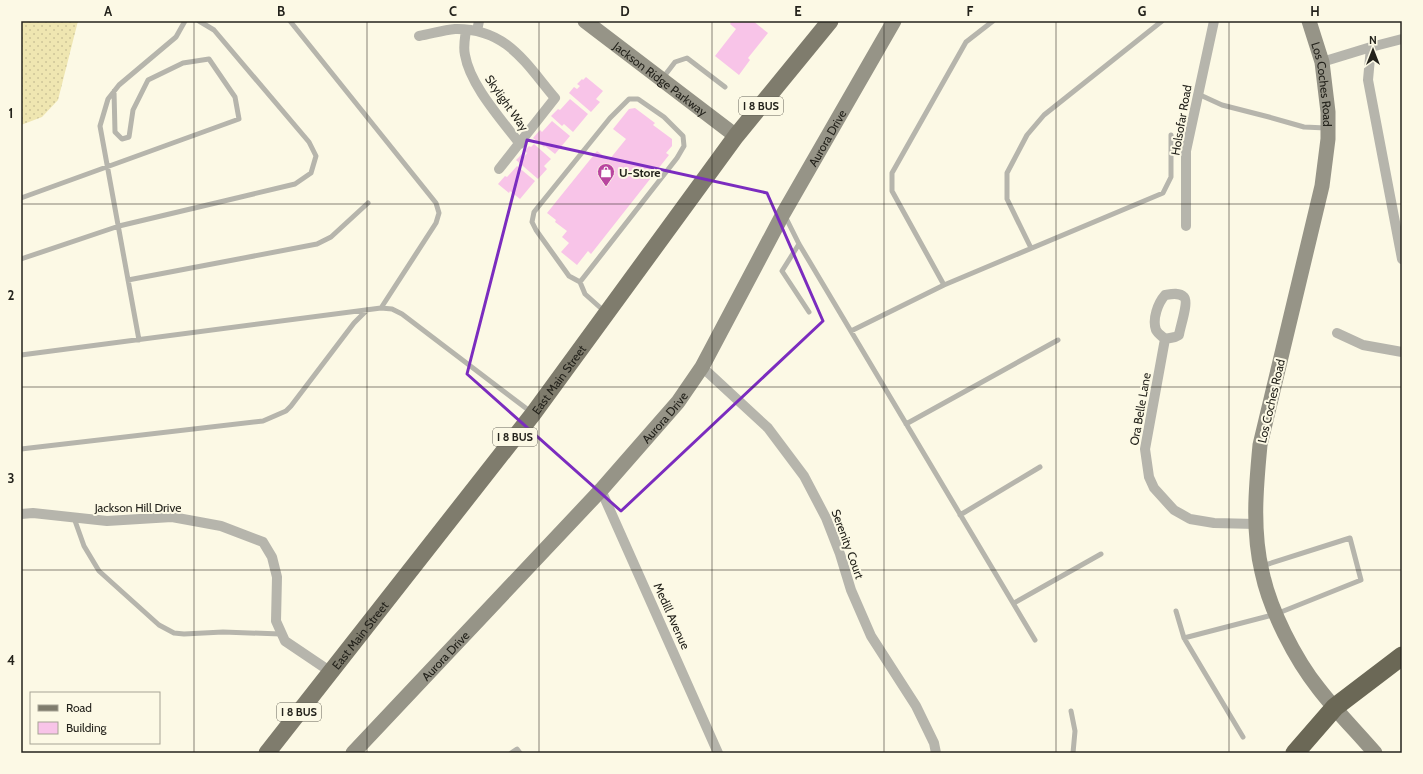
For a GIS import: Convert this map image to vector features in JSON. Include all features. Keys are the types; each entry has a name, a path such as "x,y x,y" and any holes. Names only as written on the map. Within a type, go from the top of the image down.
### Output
{"highway":[{"path":"1295,753 1335,707 1402,656"}],"main road":[{"name":"East Main Street","path":"267,753 533,414 736,136 830,21"}],"street":[{"name":"Jackson Ridge Parkway","path":"584,21 736,136"},
{"name":"Aurora Drive","path":"353,753 601,490 678,402 702,367 783,214 894,21"},
{"name":"Holsofar Road","path":"1186,226 1186,151 1214,21"},
{"name":"Los Coches Road","path":"1309,21 1322,62 1328,112 1328,139 1322,186 1260,444 1256,486 1256,524 1261,566 1272,605 1292,649 1318,688 1376,753"},
{"path":"419,36 447,30 466,30 478,26 488,34 508,45 516,52 556,98 499,169"},
{"name":"Skylight Way","path":"466,30 465,54 474,80 520,144"},
{"path":"1322,62 1402,39"},
{"path":"1371,47 1368,80 1402,259"},
{"path":"1337,333 1363,345 1402,352"},
{"name":"Ora Belle Lane","path":"1165,339 1145,449 1150,477 1154,488 1174,510 1190,519 1214,523 1256,524"},
{"name":"Serenity Court","path":"702,367 768,428 804,476 826,518 840,554 851,590 871,636 916,706 934,743 936,753"},
{"name":"Medill Avenue","path":"601,490 718,753"},
{"name":"Jackson Hill Drive","path":"21,514 107,521 172,518 221,526 263,542 272,557 277,576 276,621 281,634"},
{"path":"281,634 285,641 331,672"}],"lane":[{"path":"139,340 100,126 108,99 114,91 119,85 176,37 185,21"},
{"path":"21,259 119,226 294,184 311,172 316,156 309,142 214,30 199,21"},
{"path":"290,21 436,203 439,213 436,223 381,308"},
{"path":"944,285 892,191 892,173 966,42 993,21"},
{"path":"1031,248 1007,199 1007,172 1027,135 1044,115 1162,21"},
{"path":"661,80 675,62 687,58 725,87"},
{"path":"21,198 239,119 235,97 209,59 183,63 148,80 133,110 129,138 122,139 115,132 114,91"},
{"path":"1198,94 1222,105 1304,127 1328,128"},
{"path":"580,282 677,158 684,146 683,136 664,117 638,99 629,99 610,118 534,212 532,222 536,230 569,276 580,282 585,294 606,314"},
{"path":"851,331 944,285 1163,193 1172,178 1171,136"},
{"path":"128,280 317,244 331,237 368,203"},
{"path":"783,214 799,244 1035,640"},
{"path":"799,244 782,271 809,312"},
{"path":"21,354 381,308 392,309 402,314 533,414"},
{"path":"21,449 263,421 286,411 354,323 368,310"},
{"path":"906,424 1058,340"},
{"path":"960,515 1040,467"},
{"path":"74,518 84,546 99,571 159,625 174,633 184,634 223,632 281,634"},
{"path":"1184,638 1276,614 1361,580 1350,538 1261,566"},
{"path":"1014,603 1101,554"},
{"path":"1176,611 1184,638 1243,737"},
{"path":"1071,711 1075,731 1073,753"},
{"path":"511,753 517,749 520,753"}],"highlighted area":[{"path":"527,140 767,193 823,321 621,511 467,374"}],"shaded area":[{"path":"21,21 78,21 58,100 42,117 21,125"}],"building":[{"path":"732,21 753,21 768,33 748,58 750,60 739,75 715,56 736,29 730,24"},
{"path":"586,77 603,91 596,99 600,102 591,112 569,93 574,87 577,89 580,86 577,84"},
{"path":"570,99 588,114 573,132 564,124 562,126 551,116 558,109 560,110"},
{"name":"U-Store","path":"635,108 655,123 653,125 672,139 672,146 666,153 669,155 591,254 588,251 577,265 561,252 569,243 562,237 567,231 555,222 556,220 547,213 597,151 609,160 626,139 613,129 629,109"},
{"path":"552,121 570,136 555,154 533,138 540,130 542,132"},
{"path":"534,144 551,159 544,166 547,169 538,179 516,160 522,154 524,157 527,153 525,151 529,146 531,147"},
{"path":"517,166 535,181 520,199 510,191 509,193 498,184"}],"place":[{"name":"U-Store","path":"606,187"}]}
